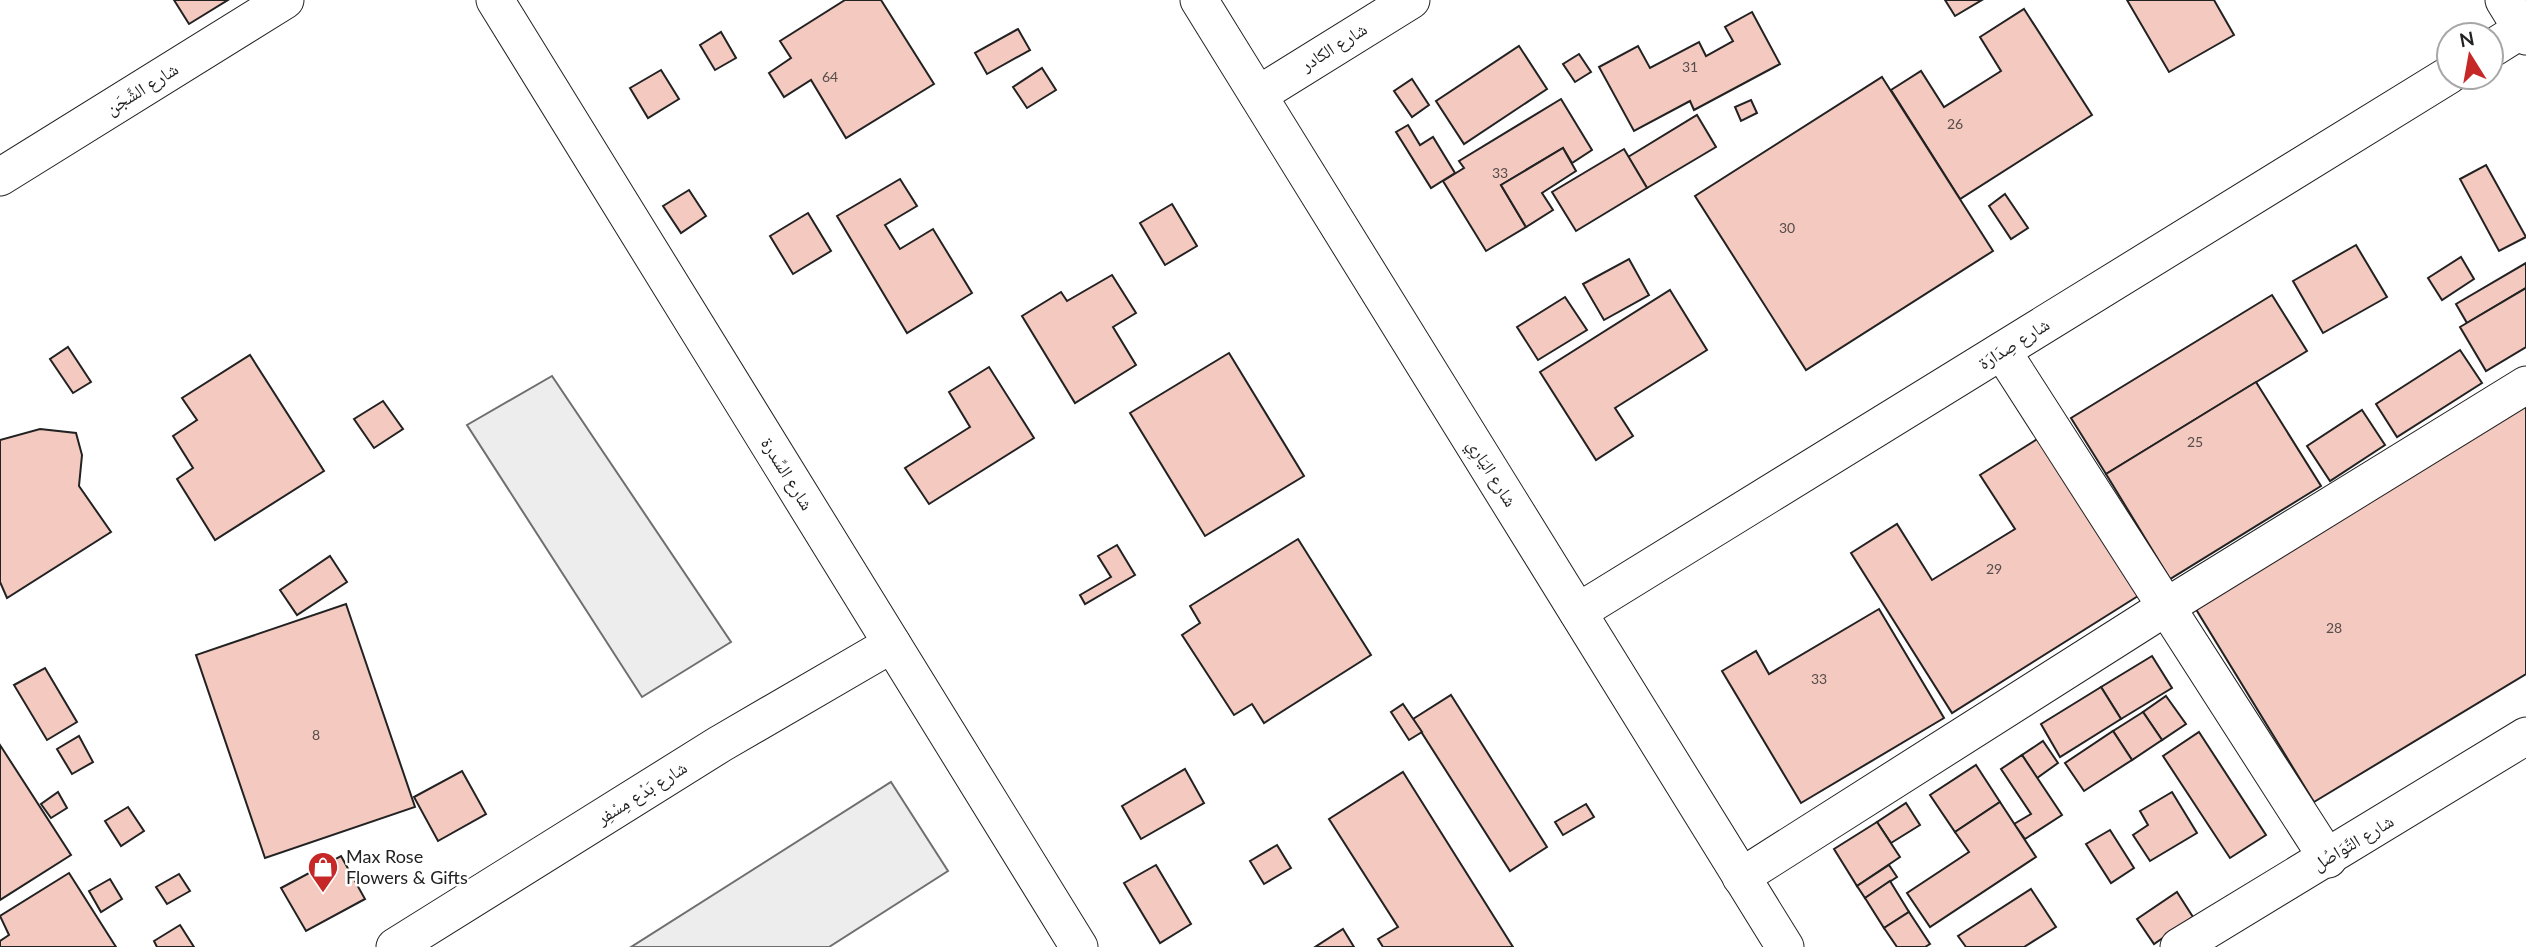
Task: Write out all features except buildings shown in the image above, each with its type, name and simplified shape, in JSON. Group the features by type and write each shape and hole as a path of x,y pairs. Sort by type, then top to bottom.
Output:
{"street":[{"name":"شارع الشَّجَن","path":"0,177 285,0"},
{"name":"شارع السِّدرة","path":"495,0 1079,947"},
{"name":"شارع اليَارِي","path":"1199,0 1785,947"},
{"name":"شارع الكادر","path":"1258,95 1411,0"},
{"path":"2505,36 2520,23"},
{"name":"شارع صِدَارَة","path":"1578,612 2435,84"},
{"path":"2002,351 2328,859"},
{"path":"1741,877 2166,607 2526,385"},
{"name":"شارع بَدْع مِسْفِر","path":"395,947 720,744 892,644"},
{"name":"شارع التَّوَاصُل","path":"2192,944 2526,736"}],"shaded area":[{"path":"552,376 731,642 642,697 467,425"},
{"path":"891,782 948,871 829,947 631,947"}],"place":[{"name":"Max Rose Flowers & Gifts","path":"323,894"}]}
